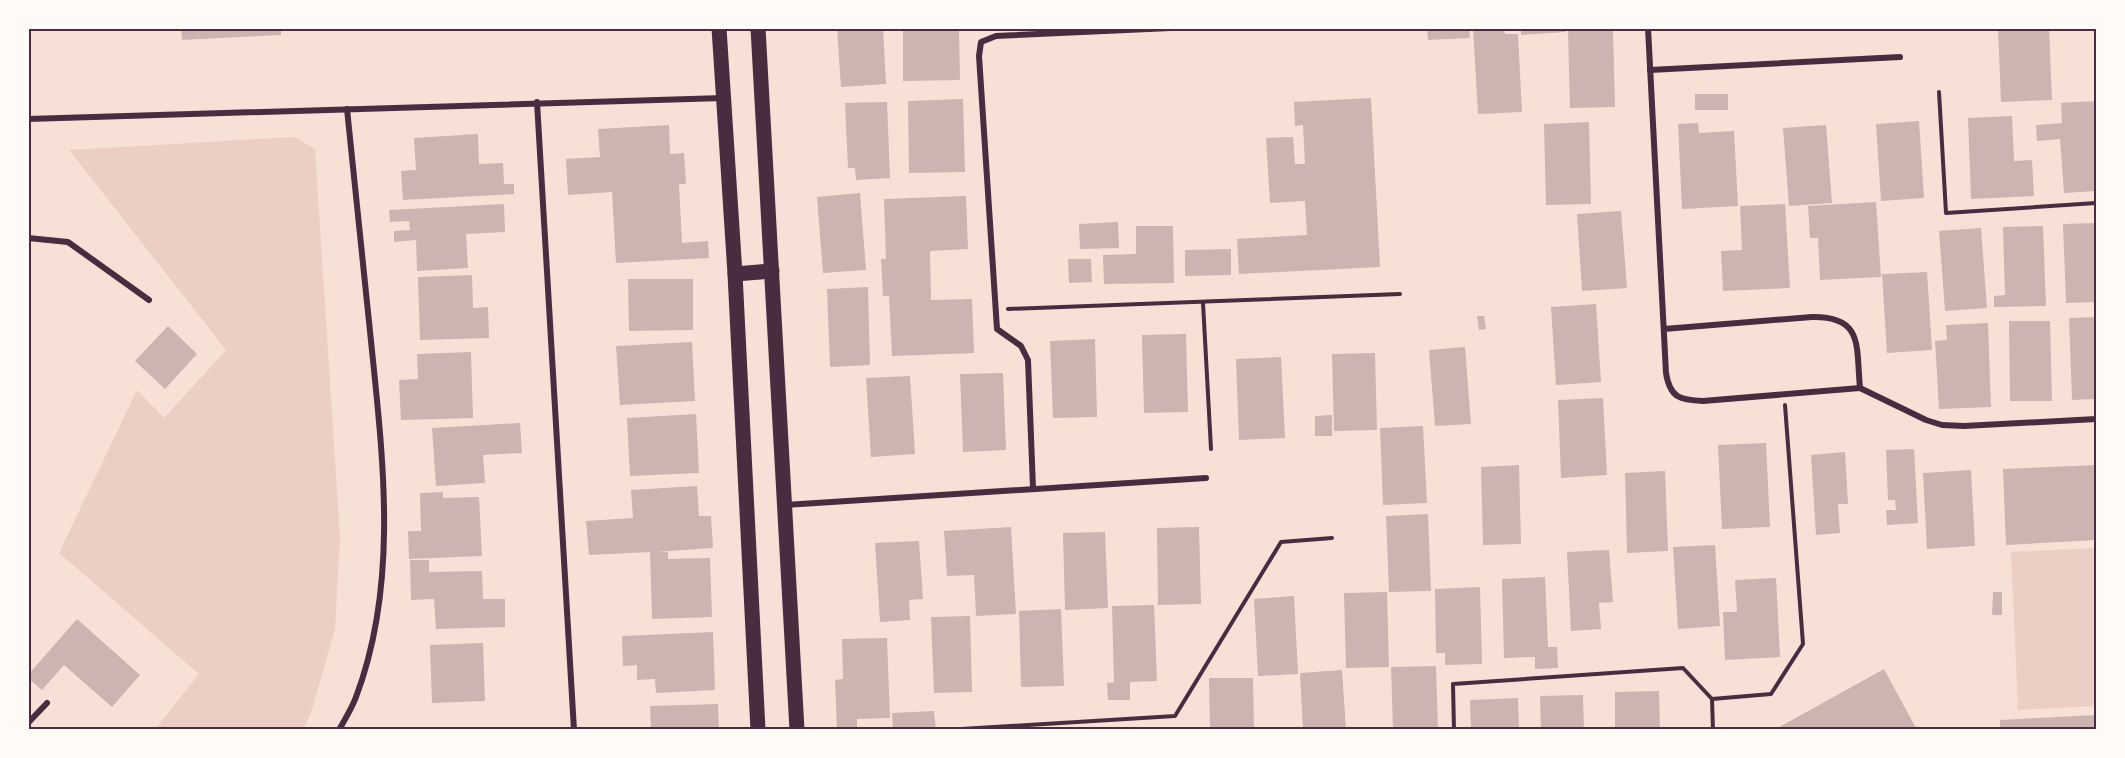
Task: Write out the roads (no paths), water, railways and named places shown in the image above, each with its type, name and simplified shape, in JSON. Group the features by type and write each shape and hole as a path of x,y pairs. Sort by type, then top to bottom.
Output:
{"main road":[{"path":"719,28 735,274 758,729"},
{"path":"758,28 797,729"},
{"path":"735,274 772,271"}],"street":[{"path":"1033,488 1028,360 1021,346 996,329 979,56 981,42 996,36 1172,28"},
{"path":"1648,28 1664,329 1668,386 1672,393 1681,398 1703,401 1860,388 1926,420 1942,425 1964,426 2097,419"},
{"path":"1650,70 1900,57"},
{"path":"28,119 724,98"},
{"path":"537,102 574,729"},
{"path":"339,729 355,699 369,657 380,602 384,541 382,456 347,109"},
{"path":"28,238 68,242 149,300"},
{"path":"1664,329 1812,317 1834,319 1850,327 1855,338 1860,388"},
{"path":"784,505 1206,478"},
{"path":"28,723 47,703"}]}
